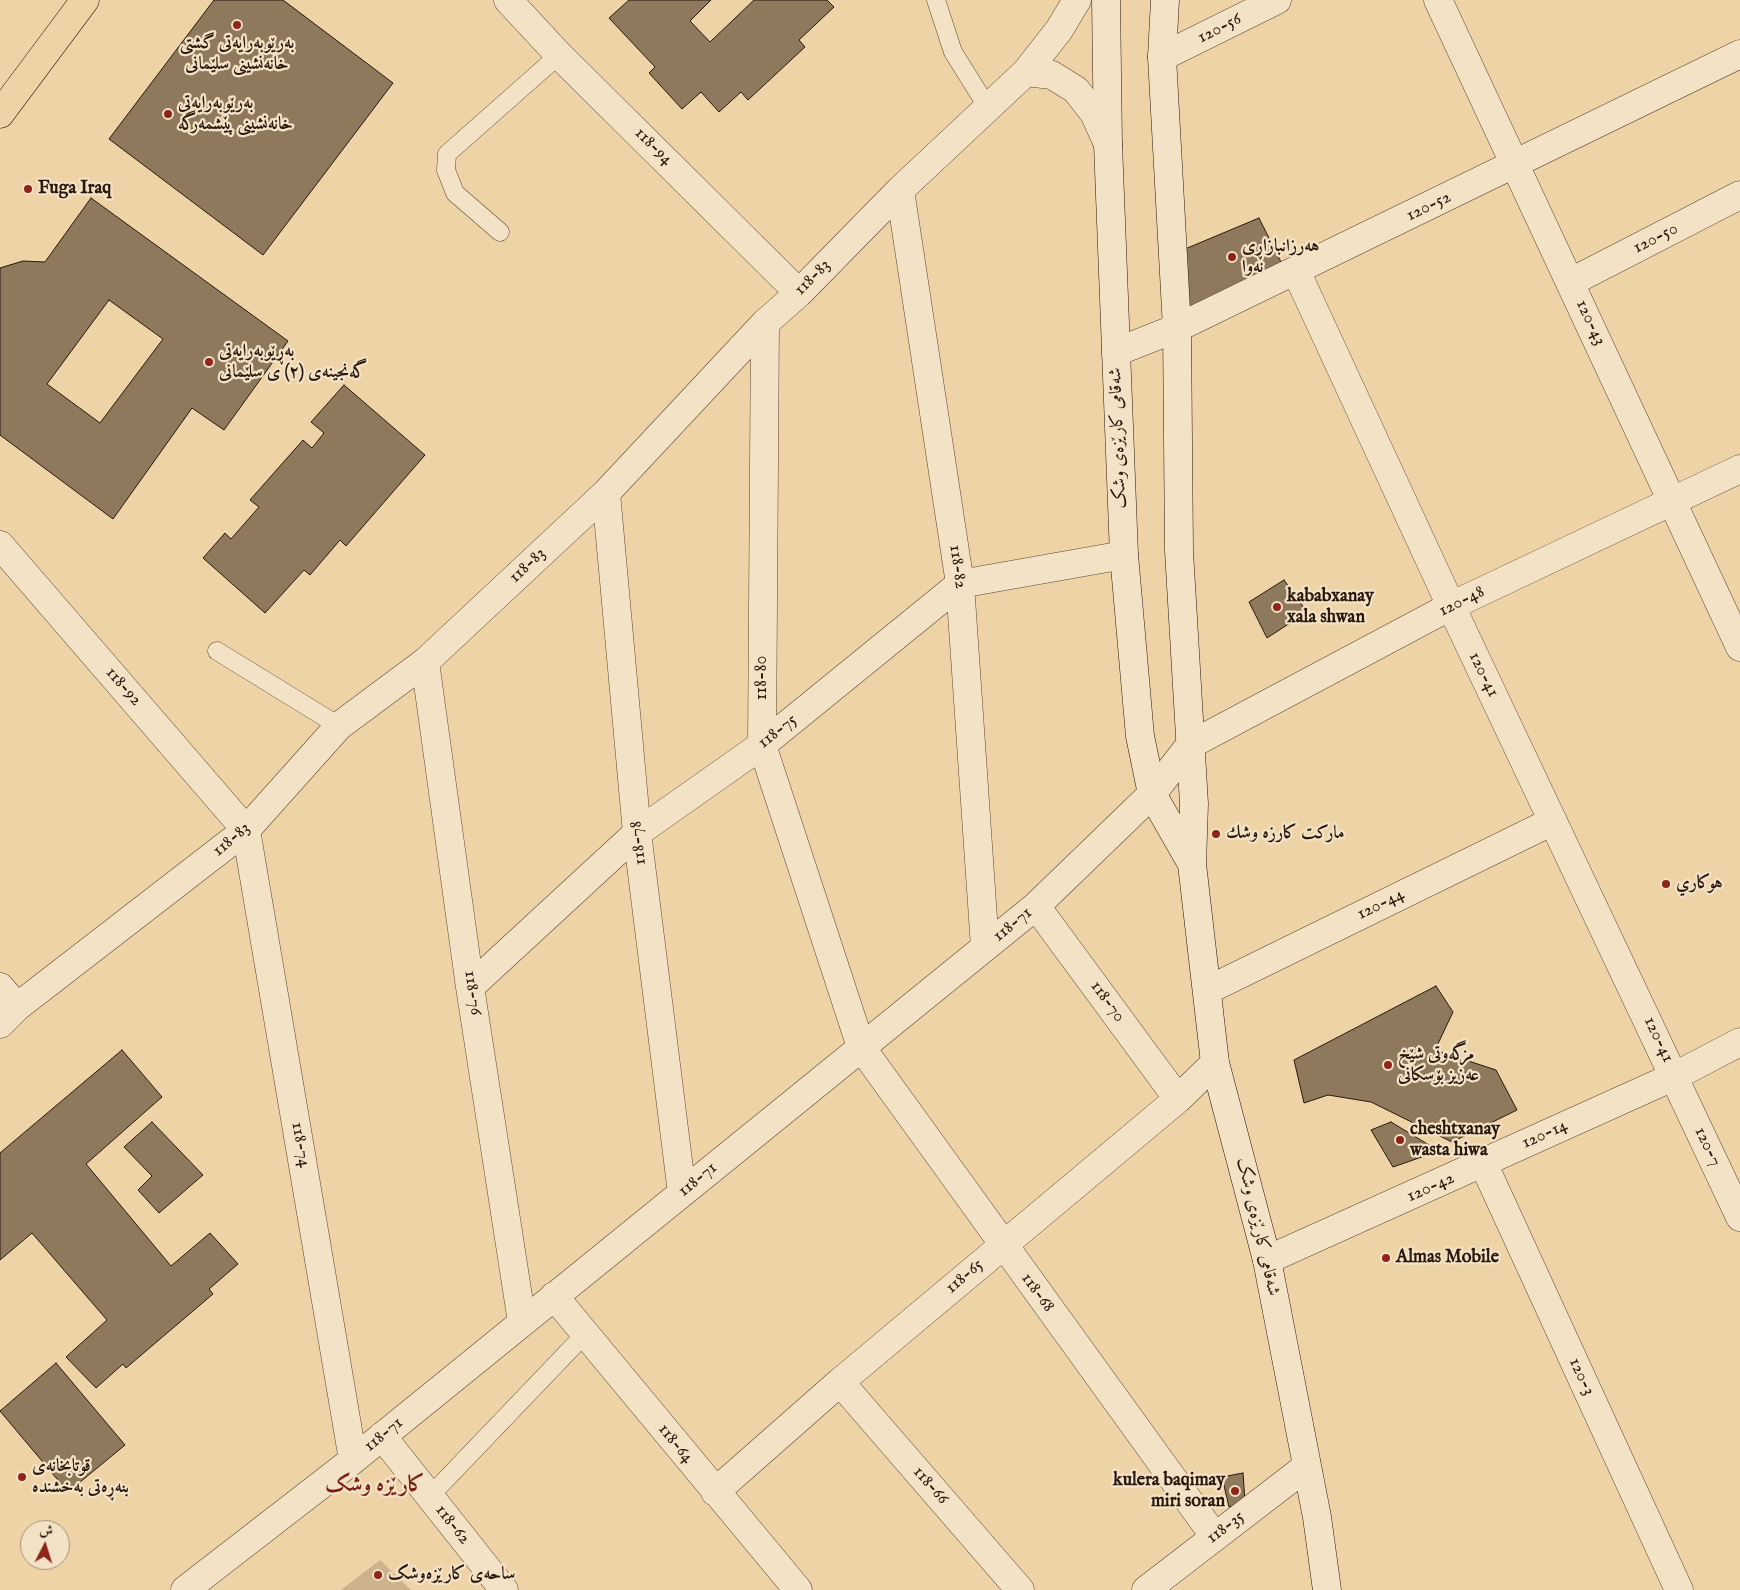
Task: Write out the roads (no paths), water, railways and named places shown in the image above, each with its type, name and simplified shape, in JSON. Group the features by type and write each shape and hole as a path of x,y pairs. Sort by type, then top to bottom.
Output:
{"main road":[{"path":"0,114 85,0"}],"street":[{"name":"118-94","path":"508,0 559,55 799,293"},
{"name":"118-83","path":"6,1006 246,830 339,726 425,662 606,493 765,323 799,293 900,190 1026,72 1059,30 1077,0"},
{"name":"شەقامی کارێزەی وشک","path":"1106,0 1108,144 1124,555 1140,736 1152,794 1192,864"},
{"name":"شەقامی کارێزەی وشک","path":"1164,0 1162,57 1177,328 1179,551 1194,804 1192,864 1215,1063 1267,1260 1317,1517 1327,1590"},
{"name":"120-56","path":"1162,57 1277,0"},
{"name":"120-43","path":"1438,0 1740,647"},
{"name":"120-52","path":"1116,352 1177,328 1516,165 1740,54"},
{"path":"1026,72 1052,75 1076,90 1094,113 1108,144"},
{"name":"118-82","path":"900,190 960,584 984,947"},
{"name":"120-50","path":"1571,282 1740,195"},
{"name":"120-41","path":"1296,271 1450,606 1675,1076"},
{"name":"118-80","path":"765,323 762,745 862,1047"},
{"name":"120-48","path":"1190,746 1450,606 1740,469"},
{"name":"118-78","path":"606,493 637,833 682,1193"},
{"name":"118-92","path":"0,545 246,830"},
{"name":"118-75","path":"470,987 637,833 762,745 960,584 1124,555"},
{"name":"118-76","path":"425,662 470,987 522,1322"},
{"name":"118-71","path":"185,1590 353,1460 1036,906 1152,794 1190,746"},
{"name":"120-44","path":"1208,990 1553,821"},
{"name":"118-74","path":"246,830 353,1460"},
{"name":"118-70","path":"1036,906 1178,1099"},
{"name":"120-14","path":"1267,1260 1675,1076 1740,1042"},
{"name":"118-68","path":"862,1047 1215,1537"},
{"name":"118-65","path":"715,1492 840,1382 1178,1099 1215,1063"},
{"name":"120-42","path":"1267,1260 1484,1165 1675,1076"},
{"name":"120-7","path":"1675,1076 1740,1217"},
{"name":"120-3","path":"1484,1165 1679,1590"},
{"name":"118-64","path":"554,1296 798,1590"},
{"name":"118-66","path":"840,1382 1020,1590"},
{"name":"118-62","path":"382,1436 504,1590"},
{"name":"118-35","path":"1146,1590 1306,1467"}],"lane":[{"path":"936,0 953,52 988,108"},
{"path":"500,232 455,193 446,170 447,154 559,55"},
{"path":"218,652 339,726"},
{"path":"430,1496 585,1334"}],"place":[{"name":"بەرێوبەرایەتی گشتی خانەنشینی سلێمانی","path":"237,25"},
{"name":"بەرێوبەرایەتی خانەنشینی پێشمەرگە","path":"168,114"},
{"name":"Fuga Iraq","path":"28,189"},
{"name":"هەرزانبازاڕی نەوا","path":"1232,257"},
{"name":"بەڕێوبەرایەتی گەنجینەی (۲) ی سلێمانی","path":"209,362"},
{"name":"kababxanay xala shwan","path":"1277,607"},
{"name":"ماركت كارزه وشك","path":"1216,834"},
{"name":"هوكاري","path":"1666,884"},
{"name":"مزگەوتی شێخ عەزیز بۆسکانی","path":"1388,1065"},
{"name":"cheshtxanay wasta hiwa","path":"1400,1140"},
{"name":"Almas Mobile","path":"1386,1258"},
{"name":"قوتابخانەی بنەڕەتی بەخشندە","path":"22,1477"},
{"name":"kulera baqimay miri soran","path":"1235,1491"},
{"name":"ساحه‌ی کارێزه‌وشک","path":"378,1575"}],"district":[{"name":"کارێزە وشک","path":"375,1486"}]}
